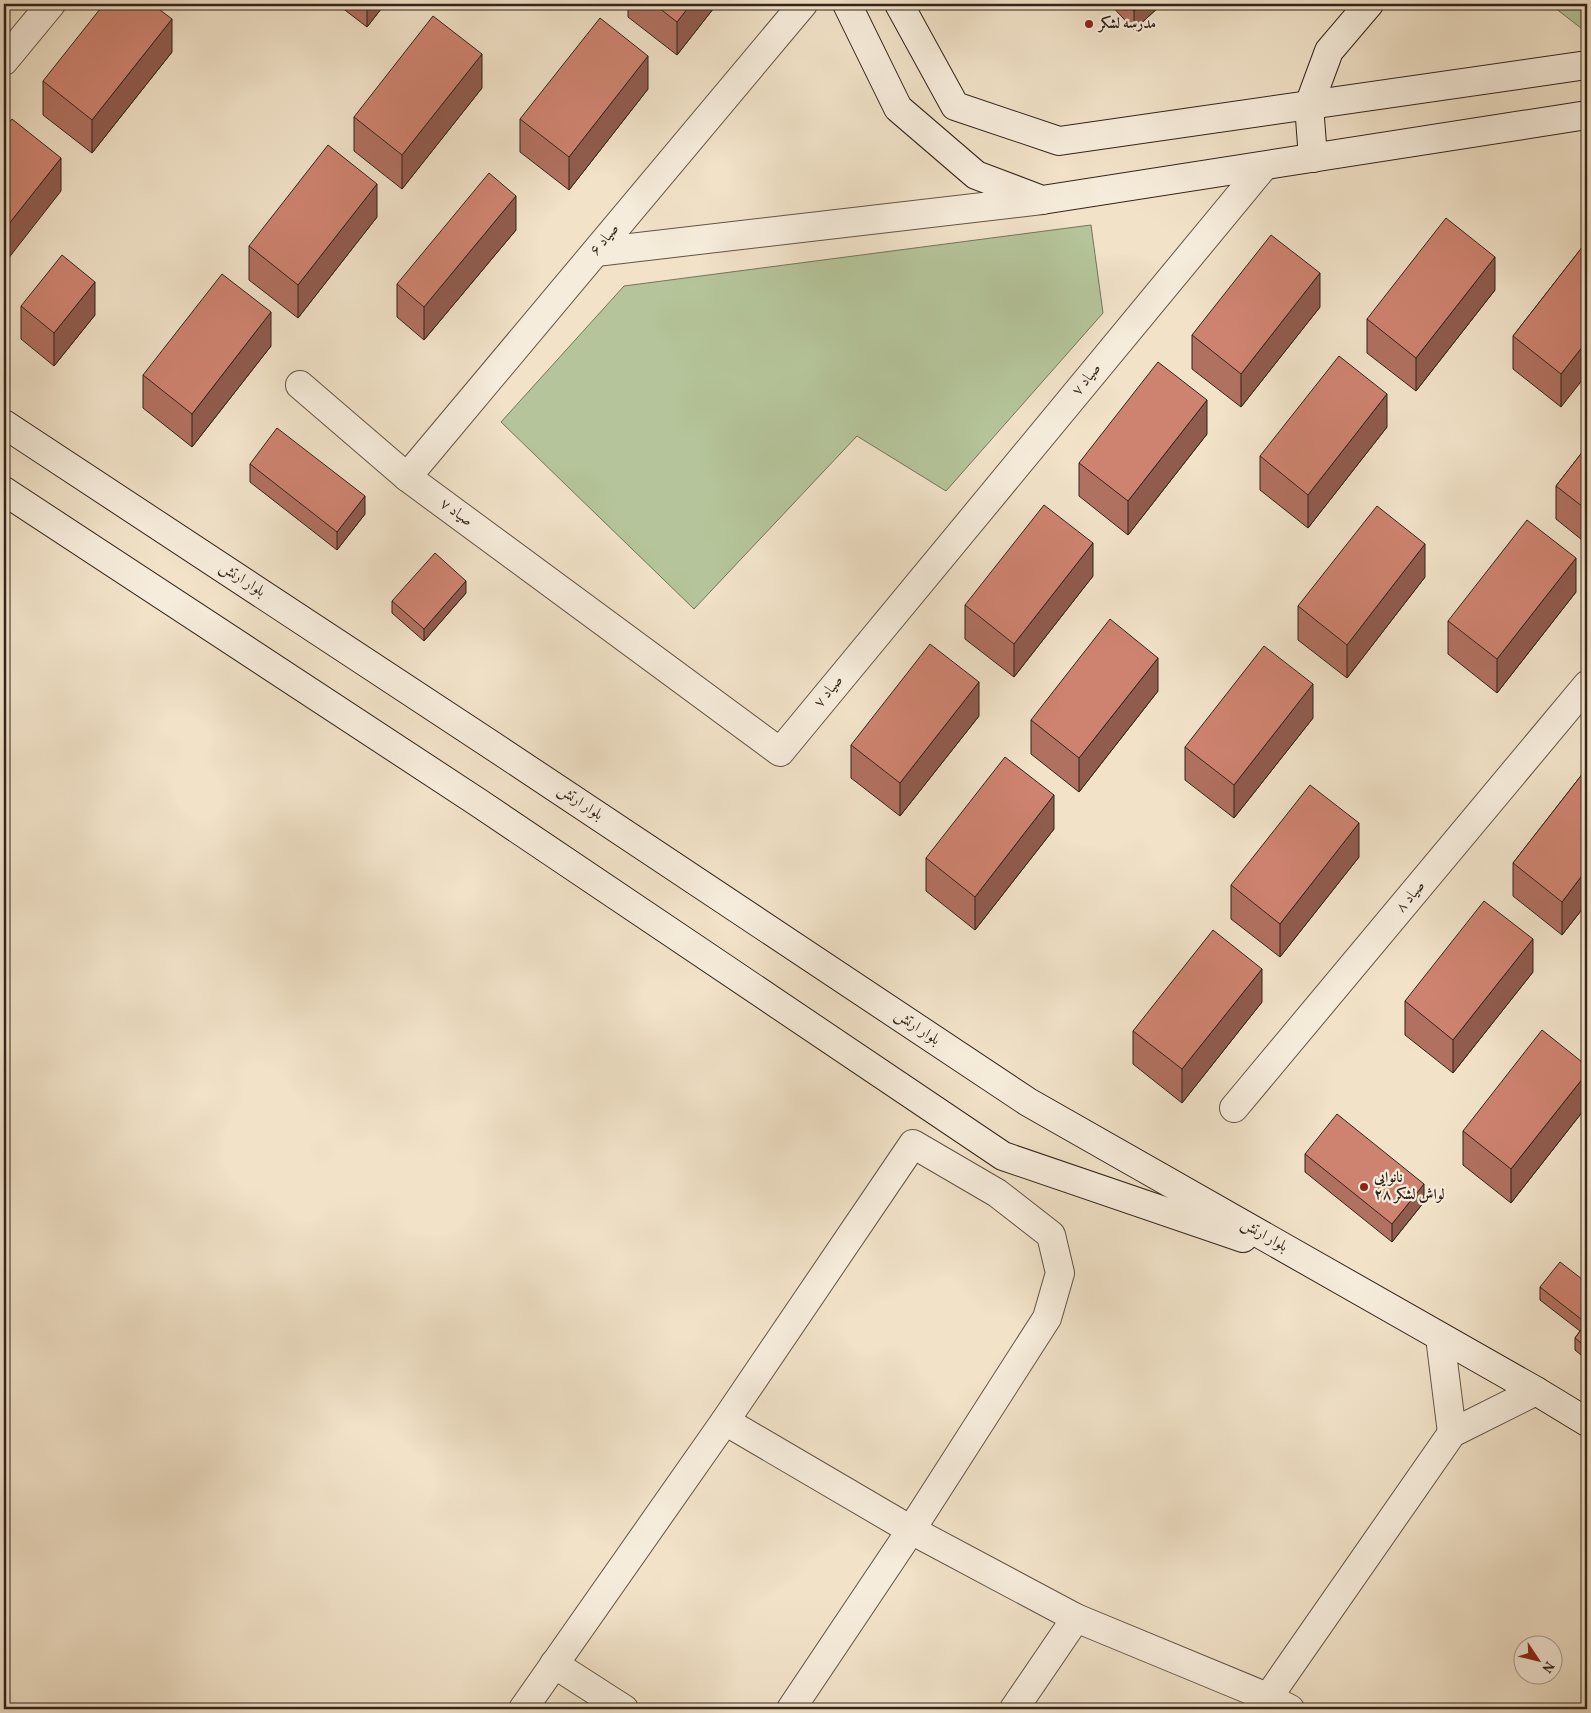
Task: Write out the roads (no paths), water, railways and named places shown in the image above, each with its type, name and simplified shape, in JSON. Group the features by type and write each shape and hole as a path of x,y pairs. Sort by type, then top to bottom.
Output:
{"street":[{"path":"4,62 51,4"},
{"name":"صیاد ۶","path":"408,477 803,4"},
{"path":"847,4 898,108 976,175 1042,200"},
{"path":"899,4 956,106 1059,140 1587,66"},
{"path":"1313,158 1309,105 1329,51 1369,4"},
{"path":"596,252 1042,200 1587,115"},
{"name":"صیاد ۷","path":"300,385 408,477 780,752 1264,166"},
{"name":"بلوار ارتش","path":"4,424 500,750 1028,1102 1302,1258"},
{"name":"بلوار ارتش","path":"4,491 479,803 1003,1156 1302,1258"},
{"name":"صیاد ۸","path":"1234,1108 1587,685"},
{"path":"523,1709 725,1421 913,1144 989,1188 1051,1235 1060,1274 1047,1318 911,1530 791,1709"},
{"path":"1302,1258 1587,1422"},
{"path":"1440,1337 1452,1433"},
{"path":"725,1421 911,1530 1076,1618 1272,1705 1452,1433 1536,1391"},
{"path":"1014,1709 1076,1618"},
{"path":"554,1664 624,1709"}],"place":[{"name":"مدرسه لشکر","path":"1089,24"},
{"name":"نانوایی لواش لشکر ۲۸","path":"1364,1187"}]}
